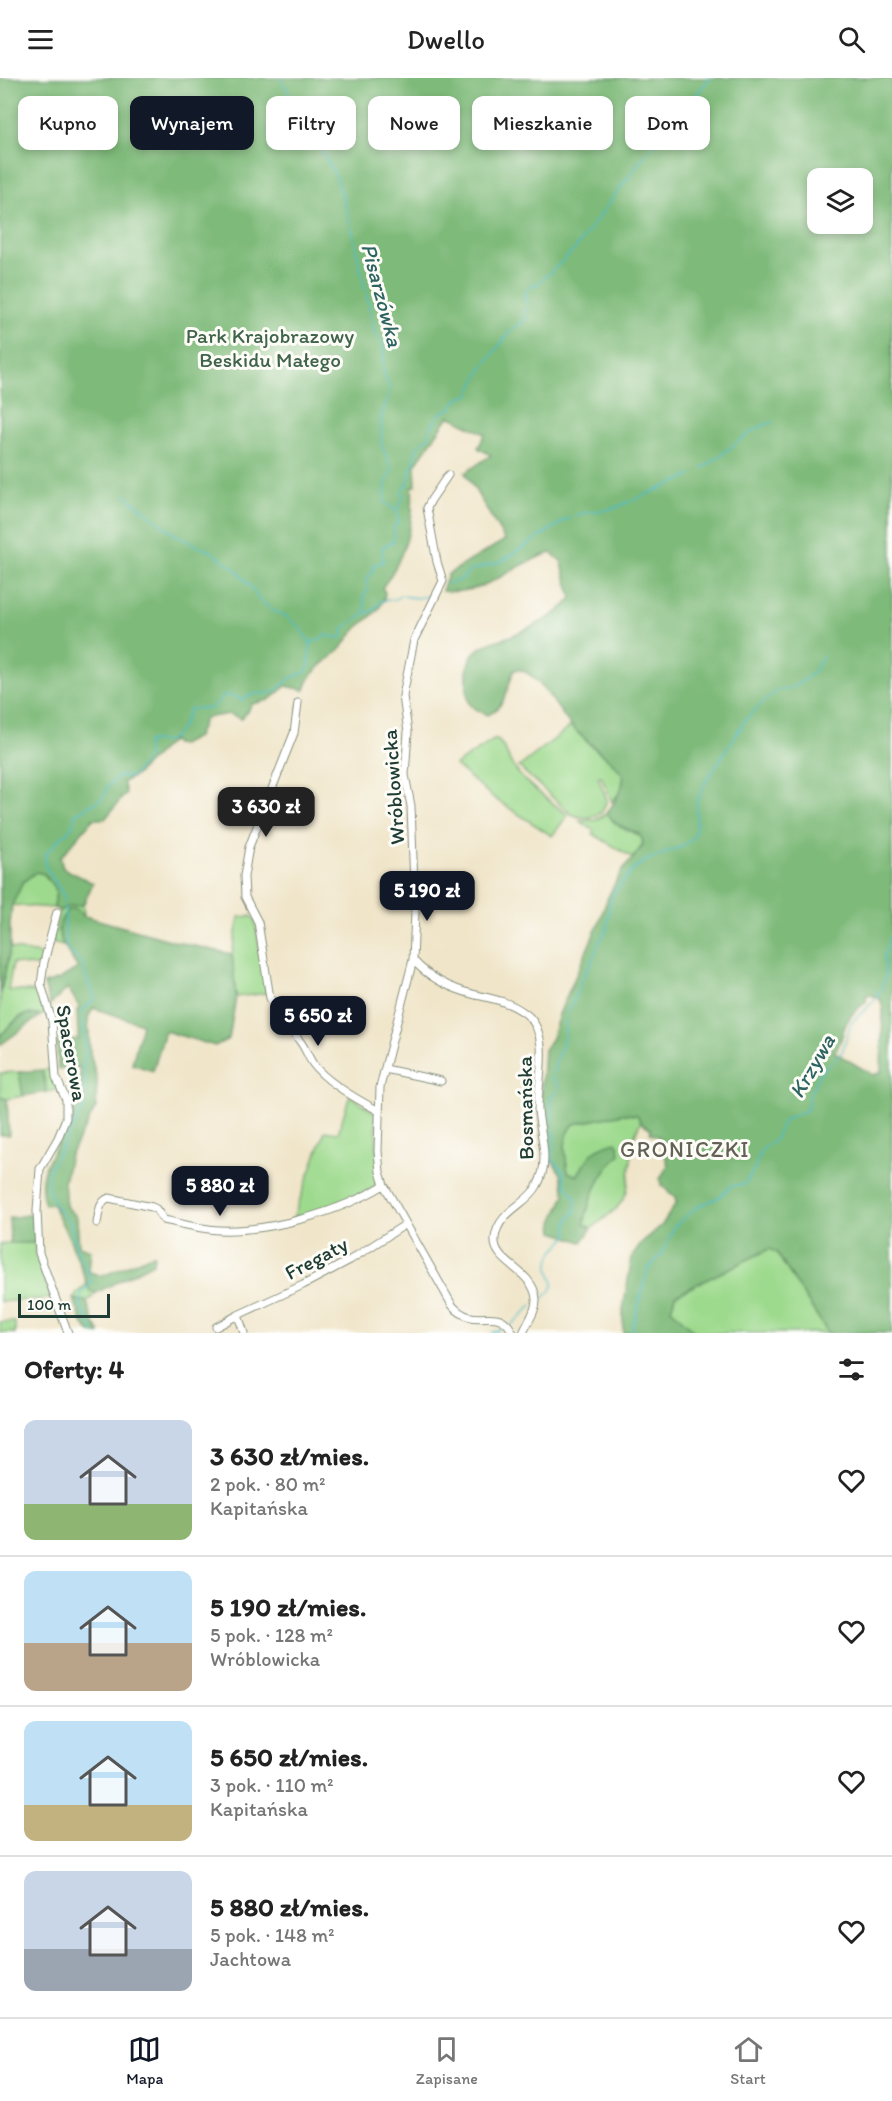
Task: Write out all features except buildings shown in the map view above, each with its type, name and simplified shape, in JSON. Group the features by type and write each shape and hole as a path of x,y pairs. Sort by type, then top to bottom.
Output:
{"street":[{"name":"Wróblowicka","path":"448,475 428,508 437,562 443,581 414,640 403,696 408,732 405,775 411,806 416,912 413,960 380,1088 378,1151 384,1185 456,1310 470,1318 496,1317 510,1328"},
{"path":"298,703 294,733 249,847 243,889 258,922 270,998 274,1008 321,1072 379,1111"},
{"name":"Spacerowa","path":"57,912 44,962 41,984 52,1021 56,1077 66,1100 66,1118 38,1175 37,1211 39,1253 68,1333"},
{"name":"Bosmańska","path":"413,960 436,981 510,1004 534,1020 538,1030 542,1049 538,1109 544,1149 540,1181 534,1191 508,1212 497,1229 495,1237 497,1252 528,1279 536,1302 523,1333"},
{"path":"385,1069 441,1081"},
{"path":"97,1223 101,1203 109,1198 152,1207 164,1220 219,1230 245,1228 320,1213 364,1197 384,1185"},
{"name":"Fregaty","path":"216,1327 335,1268 406,1224"},
{"path":"238,1315 244,1333"}],"green space":[{"name":"Park Krajobrazowy Beskidu Małego","path":"0,78 892,78 892,1333 828,1333 776,1252 769,1249 675,1295 671,1309 694,1333 623,1333 623,1310 632,1256 641,1243 662,1225 676,1203 675,1197 661,1185 660,1179 668,1165 659,1137 650,1133 651,1129 642,1123 637,1115 623,1114 574,1124 570,1129 565,1146 568,1172 577,1176 592,1154 608,1144 616,1142 620,1154 607,1169 593,1195 584,1224 592,1228 582,1242 554,1232 553,1222 565,1195 561,1174 553,1162 546,1159 540,1108 544,1050 552,1038 559,1014 608,897 621,872 642,847 643,841 639,834 616,824 607,813 623,784 623,775 620,770 574,729 529,674 521,670 514,670 506,696 499,707 488,715 470,705 467,693 467,669 473,654 488,643 512,635 548,618 572,598 561,561 551,553 523,564 474,589 442,591 448,574 505,540 465,473 491,455 478,448 485,434 449,416 415,465 416,486 412,487 410,527 402,553 382,588 385,592 379,609 315,671 305,690 286,686 269,700 252,704 242,719 229,714 205,718 197,737 181,745 175,744 172,740 135,776 123,782 126,793 105,819 93,819 60,858 63,868 93,883 83,905 69,906 59,911 54,908 56,890 44,874 36,872 23,882 12,905 10,948 0,996","holes":["866,995 880,999 883,1008 881,1072 873,1075 834,1052 839,1046 848,1021 854,1012 866,1002"]},
{"path":"571,726 591,746 612,762 623,775 622,789 612,802 601,776 598,777 607,800 602,812 591,817 571,814 519,767"},
{"path":"495,739 501,744 518,773 568,815 552,836 495,799 455,765"},
{"path":"607,813 616,824 642,839 640,849 633,858 593,834 594,831 580,821 596,820"},
{"path":"36,872 44,874 56,890 54,908 12,905 23,882"},
{"path":"83,905 84,916 76,909 69,909 58,930 63,946 52,943 59,911 69,906"},
{"path":"69,909 76,909 84,916 177,942 232,954 236,997 229,1039 215,1046 165,1031 153,1071 132,1064 142,1024 93,1008 88,1018 90,1053 97,1079 96,1107 70,1155 64,1182 66,1206 77,1217 79,1246 91,1250 89,1272 103,1276 154,1254 153,1263 96,1293 90,1291 71,1242 52,1204 45,1205 42,1193 46,1165 64,1131 70,1112 82,1098 79,1067 58,1069 57,1041 78,1039 77,1010 80,1008 68,988 50,1005 44,984 60,979 78,968 64,946 59,932 63,917"},
{"path":"252,916 255,920 267,993 236,997 232,954 239,917"},
{"path":"10,948 43,955 40,967 13,963 8,990 40,992 45,1014 21,1016 0,1036 0,996"},
{"path":"28,1014 40,1016 0,1045 0,1036 19,1018"},
{"path":"52,1069 58,1090 47,1092 42,1070"},
{"path":"42,1070 47,1092 23,1096 19,1072"},
{"path":"19,1072 23,1096 7,1099 0,1097 0,1073"},
{"path":"350,1095 376,1114 378,1183 373,1189 320,1212 293,1218 325,1131 338,1133"},
{"path":"0,1097 7,1099 9,1135 0,1135"},
{"path":"623,1114 637,1115 641,1121 634,1137 627,1191 617,1208 592,1228 584,1224 589,1205 602,1177 620,1154 619,1147 615,1143 596,1151 577,1176 568,1172 565,1147 567,1135 574,1124"},
{"path":"34,1214 35,1243 10,1243 9,1218"},
{"path":"35,1243 36,1255 51,1298 0,1302 0,1244"},
{"path":"769,1249 776,1252 828,1333 694,1333 671,1309 675,1295"},
{"path":"87,1284 90,1291 96,1293 87,1302 74,1299 77,1293"},
{"path":"74,1299 87,1302 94,1324 101,1333 90,1333 82,1322"},
{"path":"0,1322 15,1322 15,1333 0,1333"}],"waterway":[{"name":"Pisarzówka","path":"94,1333 81,1306 81,1293 91,1284 91,1279 77,1250 70,1222 56,1207 47,1186 49,1170 83,1109 85,1083 83,1068 86,1054 82,1011 95,999 86,978 84,965 66,948 64,896 45,866 45,855 67,833 73,824 75,814 104,796 108,786 119,776 130,777 147,760 147,744 150,741 166,741 175,736 184,723 189,709 212,708 225,695 242,700 253,694 272,693 291,678 305,672 309,667 310,646 313,641 320,640 325,635 342,637 344,628 365,613 364,594 368,591 366,579 373,572 373,565 383,562 382,547 392,542 394,527 399,521 397,511 384,502 386,484 392,469 382,446 381,418 390,390 383,365 383,347 375,333 353,234 337,178 280,78"},
{"path":"397,511 403,498 402,490 409,482 417,447 429,436 430,429 440,413 451,408 458,399 469,395 481,370 513,328 526,318 527,304 524,294 532,284 537,285 575,249 644,156 710,78"},
{"path":"703,468 755,430 773,422"},
{"path":"447,584 462,579 469,571 502,561 567,519 583,513 612,509 692,475"},
{"path":"125,495 174,534 211,551 236,570 252,588 258,599 299,627 311,644"},
{"path":"367,613 381,601 396,599 400,595 416,598 432,594"},
{"path":"538,1302 550,1292 553,1286 549,1261 553,1252 569,1234 567,1225 575,1212 576,1199 565,1184 563,1171 553,1159 554,1129 550,1100 558,1089 558,1085 552,1078 563,1044 567,1014 607,929 610,902 615,891 635,868 649,859 681,847 692,839 696,830 697,801 705,783 746,719 777,691 792,688 803,681 814,671 823,657"},
{"name":"Krzywa","path":"633,1333 632,1329 648,1269 661,1255 675,1226 697,1207 719,1197 731,1186 745,1184 755,1168 761,1150 774,1141 784,1120 807,1110 810,1093 820,1073 842,1052 851,1023 874,1001 879,993 886,977 884,956 892,932"},
{"path":"511,1325 532,1306"},
{"path":"491,1333 506,1327"}],"district":[{"name":"GRONICZKI","path":"685,1149"}]}
